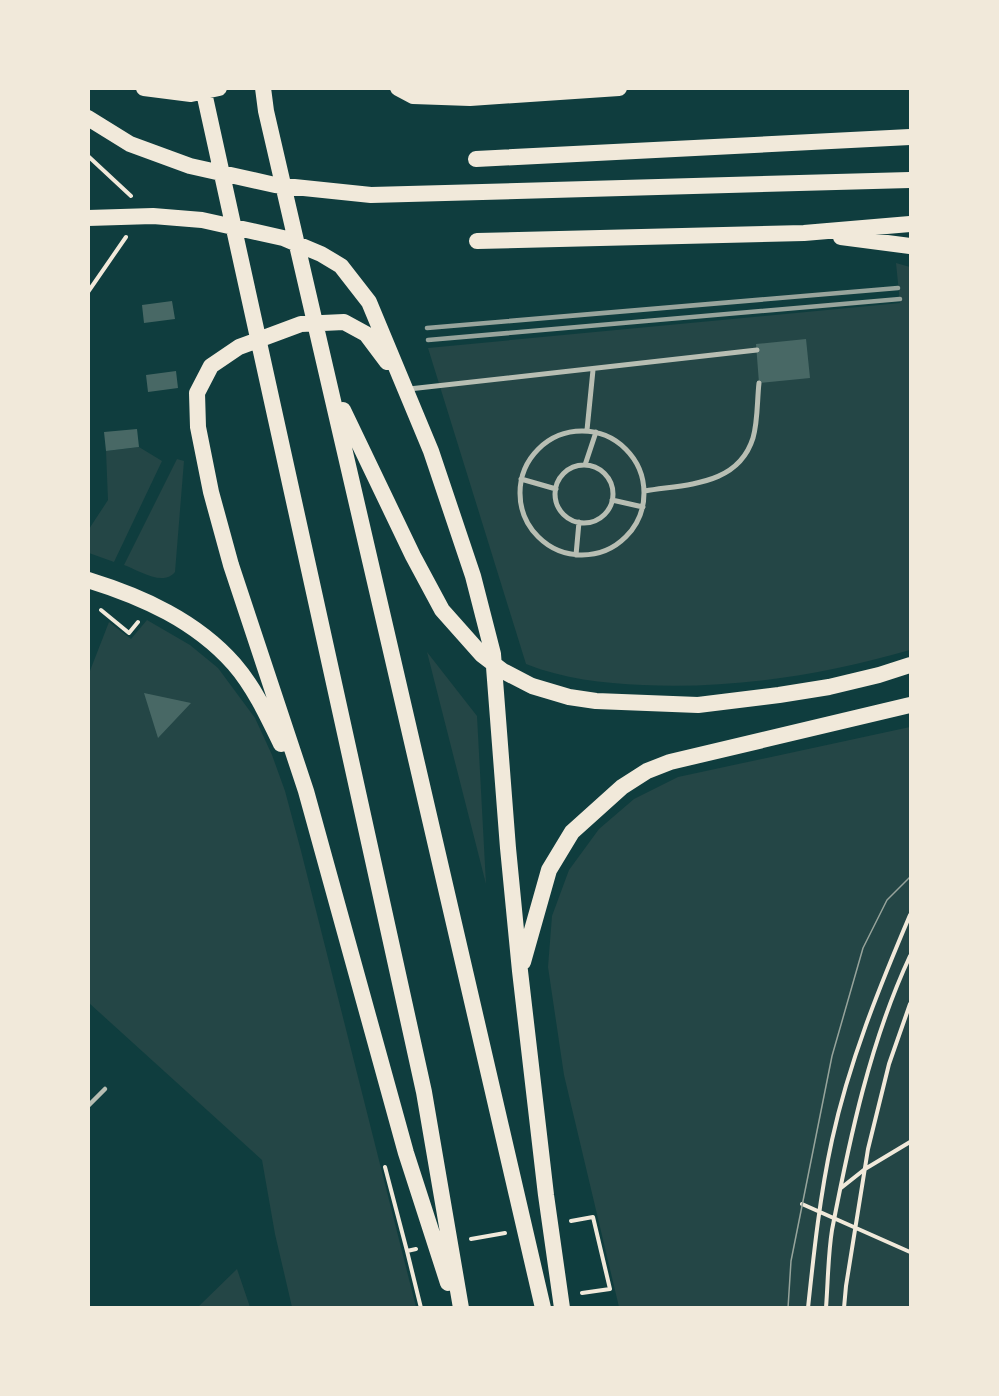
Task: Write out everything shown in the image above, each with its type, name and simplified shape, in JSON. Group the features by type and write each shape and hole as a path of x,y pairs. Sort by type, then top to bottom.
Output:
{"highway":[{"path":"144,88 191,94 219,88"},
{"path":"203,88 424,1092 461,1308"},
{"path":"262,88 543,1308"},
{"path":"398,88 412,96 470,98 620,88"},
{"path":"88,118 130,144 190,166 273,184 371,195 910,180"},
{"path":"476,159 910,137"},
{"path":"88,219 153,216 202,220 283,238 321,254 341,266 369,302 431,451 473,576 493,654 520,971 561,1302"},
{"path":"477,241 804,233 910,224"},
{"path":"804,233 910,246"},
{"path":"406,390 366,334 344,322 301,324 238,347 211,366 197,393 198,427 220,528 306,790 406,1153 456,1308"},
{"path":"330,382 442,610 482,655 503,671 532,686 569,697 596,701 698,705 829,687 910,665"},
{"path":"88,580 143,599 171,614 208,640 235,665 252,690 306,790"},
{"path":"520,971 549,870 572,832 622,787 647,771 670,762 910,705"}],"street":[{"path":"406,390 757,350"},
{"path":"587,430 593,370"},
{"path":"645,491 715,479 738,465 752,438 759,383"},
{"path":"572,431 596,432 613,438 633,456 639,468 645,491 639,520 623,541 599,553 576,555 558,551 546,544 526,522 519,494 521,479 526,465 545,443 558,435 572,431"},
{"path":"585,465 596,432"},
{"path":"585,465 595,467 609,479 612,500 605,514 588,522 579,522 570,520 562,513 557,505 555,489 560,477 567,471 576,466 585,465"},
{"path":"521,479 555,489"},
{"path":"612,500 643,507"},
{"path":"576,555 579,522"}],"lane":[{"path":"88,1106 105,1089"}],"path":[{"path":"88,156 134,198"},
{"path":"88,292 128,234"},
{"path":"808,1308 819,1211 832,1139 851,1068 875,997 910,915"},
{"path":"826,1308 832,1230 857,1114 879,1035 908,968 910,956"},
{"path":"844,1308 865,1169 889,1064 910,1004"},
{"path":"840,1188 865,1169 910,1142"},
{"path":"385,1166 409,1250 421,1308"},
{"path":"802,1204 910,1252"},
{"path":"561,1302 610,1289 593,1216"}],"shaded area":[{"path":"896,263 910,267 910,650 811,673 711,685 643,685 598,681 569,677 526,664 428,348 900,303"},
{"path":"139,447 162,461 114,562 89,553 89,529 108,500 106,451"},
{"path":"177,459 184,461 175,572 164,578 157,578 124,565"},
{"path":"147,620 190,645 218,668 255,718 272,755 285,791 301,851 416,1307 292,1307 275,1234 262,1160 89,1003 88,676 109,622 131,639"},
{"path":"427,652 477,716 486,884"},
{"path":"910,727 910,1307 619,1307 564,1075 548,967 552,916 569,870 599,829 634,799 678,777"},
{"path":"237,1269 250,1307 198,1307"}],"building":[{"path":"172,301 175,319 144,323 142,305"},
{"path":"806,339 810,378 759,383 756,344"},
{"path":"176,371 178,388 148,392 146,375"},
{"path":"137,429 139,447 106,451 104,432"},
{"path":"144,693 191,703 158,738"}],"tram line":[{"path":"788,1308 791,1261 832,1056 863,948 887,900 910,877"}],"railway":[{"path":"427,328 898,288"},
{"path":"428,340 900,299"}]}
